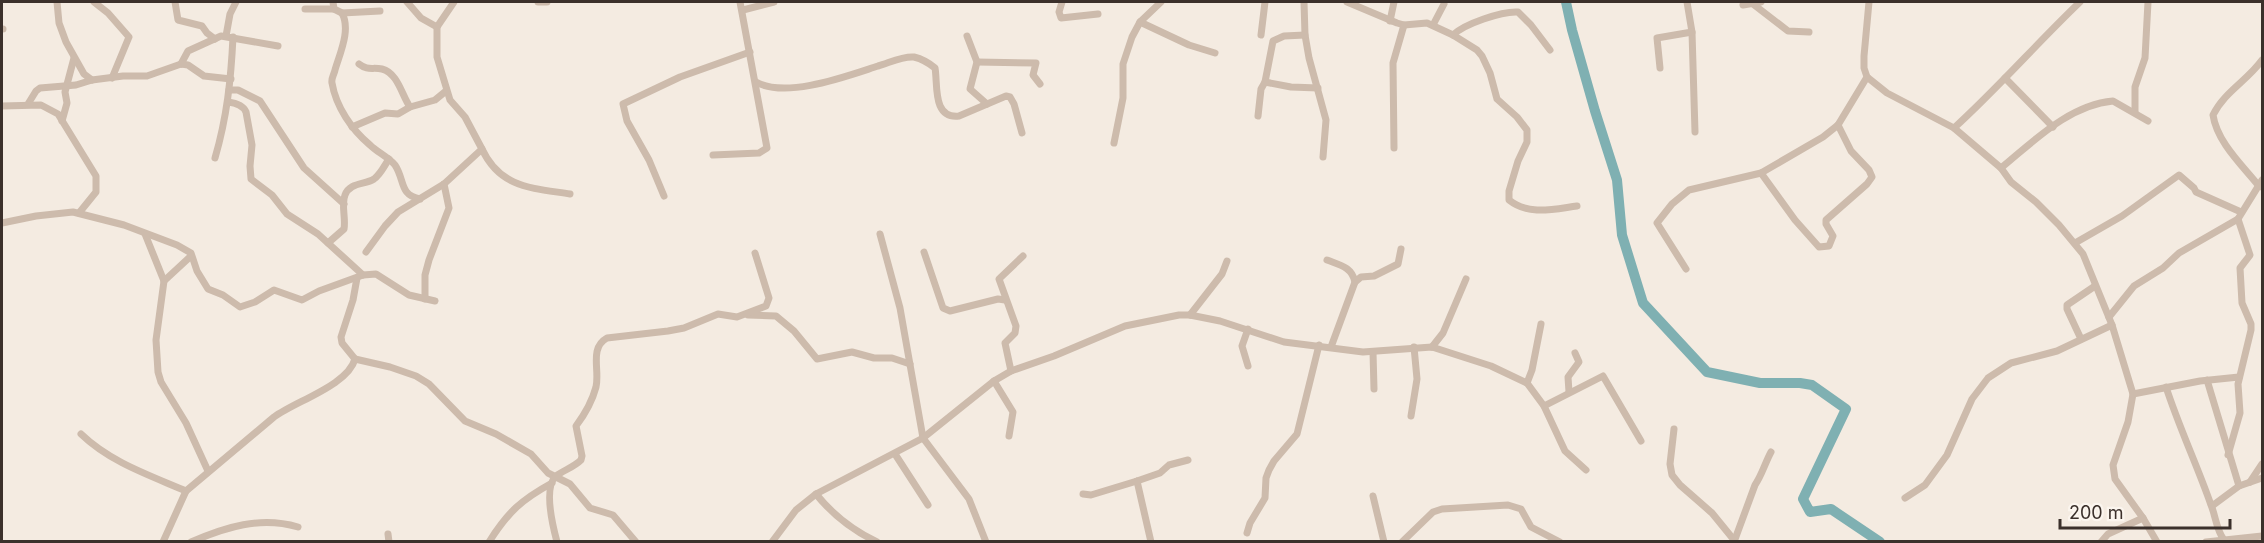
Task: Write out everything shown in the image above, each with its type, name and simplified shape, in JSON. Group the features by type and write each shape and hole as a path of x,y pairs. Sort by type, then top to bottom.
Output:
{"street":[{"path":"57,2 61,29 74,58 84,74 92,80"},
{"path":"94,2 108,13 129,37 112,78"},
{"path":"175,2 178,20 202,26 215,39"},
{"path":"215,158 230,90 230,14 236,2"},
{"path":"407,2 421,18 437,27"},
{"path":"454,2 437,27 437,57 450,100 465,117 488,162 506,179 523,186 570,194"},
{"path":"538,2 547,2"},
{"path":"713,155 759,153 767,148 740,2"},
{"path":"742,10 774,2"},
{"path":"1062,2 1059,12 1061,18 1098,14"},
{"path":"1114,143 1123,98 1123,64 1132,37 1140,22 1161,2"},
{"path":"1261,35 1265,2"},
{"path":"1304,2 1305,35 1309,58 1326,120 1323,157"},
{"path":"1347,2 1404,25 1427,23 1477,50 1490,73 1497,99 1517,117 1527,130 1527,142 1518,161 1509,191 1509,200 1542,212 1577,206"},
{"path":"1390,21 1394,2"},
{"path":"1687,2 1692,32 1695,132"},
{"path":"1743,5 1761,2"},
{"path":"1869,2 1864,56 1867,77 1887,93 1954,128 2001,168 2011,182 2036,202 2075,243 2090,267 2095,286 2112,325 2133,394 2132,408 2113,471 2115,479 2157,542"},
{"path":"1954,128 1984,101 2031,49 2080,2"},
{"path":"2135,112 2135,87 2145,58 2148,2"},
{"path":"1433,26 1444,4"},
{"path":"1753,4 1788,31 1809,32"},
{"path":"305,9 333,5 342,13 345,34 332,83 345,116 370,146 389,159 398,172 407,194 420,199"},
{"path":"342,13 381,11"},
{"path":"1453,35 1461,29 1488,19 1518,12 1550,50"},
{"path":"1140,22 1189,45 1215,53"},
{"path":"1394,148 1393,63 1404,25"},
{"path":"1660,68 1658,38 1692,32"},
{"path":"1258,116 1261,88 1265,82 1273,41 1289,35 1298,37 1305,35"},
{"path":"967,36 977,62 970,89 987,104"},
{"path":"181,64 188,51 215,39 230,37 278,46"},
{"path":"664,196 649,160 627,121 623,104 680,77 750,52"},
{"path":"756,82 770,88 801,86 858,72 905,57 914,57 934,68 936,96 947,115 959,116 1006,96 1012,98 1022,133"},
{"path":"62,121 74,58"},
{"path":"2109,317 2134,286 2163,268 2179,253 2239,215 2261,184 2221,136 2213,115 2231,90 2247,78 2262,60"},
{"path":"977,62 1036,63 1033,75 1040,84"},
{"path":"28,105 36,90 40,88 67,86 123,76 147,76 181,64 188,65 204,76 231,79"},
{"path":"359,64 365,69 381,69 390,74 410,107"},
{"path":"1686,269 1658,226 1657,220 1689,190 1761,173 1823,137 1838,125 1867,77"},
{"path":"2005,78 2053,127"},
{"path":"1265,82 1291,87 1318,88"},
{"path":"230,90 238,90 260,101 304,168 344,204"},
{"path":"352,127 385,113 398,114 410,107 435,100 446,91"},
{"path":"2001,168 2073,112 2103,102 2113,101 2148,121"},
{"path":"228,102 244,108 246,112 252,145 250,166 252,179 272,195 287,214 328,243 360,277"},
{"path":"2,105 49,108 58,114 96,176 96,192 80,213"},
{"path":"1761,173 1795,220 1819,247 1828,246 1833,236 1826,220 1872,177 1869,170 1851,151 1838,125"},
{"path":"366,252 398,212 444,184 482,149"},
{"path":"328,243 344,229 345,195 350,188 377,177 389,159"},
{"path":"2075,243 2108,225 2179,175 2196,192 2239,215 2250,255 2240,268 2242,303 2249,318 2251,330 2239,377 2240,413 2228,454"},
{"path":"425,299 425,275 449,208 444,184"},
{"path":"2,223 36,216 80,213 177,245 191,256 197,272 208,289 224,295 240,307 274,290 302,300 319,291 376,274 401,291 435,302"},
{"path":"145,234 164,281 156,340 158,372 161,382 186,423 208,471"},
{"path":"880,234 900,308 923,438 969,499 986,542"},
{"path":"1331,347 1355,282 1361,277 1374,276 1398,264 1401,249"},
{"path":"924,252 943,308 950,311 998,299 1005,300"},
{"path":"489,542 515,507 529,495 577,464 582,456 576,426 591,403 597,384 597,348 600,342 607,338 684,328 718,314 724,313 733,318 766,306 769,302 755,253"},
{"path":"164,281 191,256"},
{"path":"1011,371 1005,343 1016,330 999,279 1023,256"},
{"path":"1327,260 1348,269 1353,273 1355,282"},
{"path":"1190,315 1222,274 1227,261"},
{"path":"360,277 340,340 355,359 390,367 416,376 429,384 465,421 514,443 531,454 554,480 570,484 590,508 613,515 636,542"},
{"path":"1432,347 1443,333 1466,279"},
{"path":"2081,339 2067,305 2095,286"},
{"path":"743,315 776,316 794,331 817,359 852,352 874,358 892,358 910,364"},
{"path":"775,540 796,510 816,494 923,438 994,381 1011,371 1054,356 1125,326 1190,315 1248,329 1284,342 1373,352 1432,347 1491,366 1527,383 1544,406 1565,451 1586,470"},
{"path":"1527,383 1532,370 1541,324"},
{"path":"1905,498 1925,485 1947,455 1972,399 1988,378 2012,363 2057,351 2112,325"},
{"path":"1248,329 1242,346 1248,366"},
{"path":"1247,533 1264,498 1269,470 1297,434 1319,345"},
{"path":"1411,416 1417,380 1414,347"},
{"path":"1373,352 1374,389"},
{"path":"1569,392 1568,377 1579,362 1575,353"},
{"path":"163,542 186,491 286,408 337,382 355,359"},
{"path":"1544,406 1603,376 1641,441"},
{"path":"2133,394 2207,380 2239,377"},
{"path":"2207,380 2239,486"},
{"path":"994,381 1013,412 1009,436"},
{"path":"2166,387 2181,431 2212,506 2218,531 2224,540"},
{"path":"1674,429 1670,464 1672,475 1712,513 1734,541"},
{"path":"81,434 96,448 114,459 186,491"},
{"path":"1734,541 1761,470 1771,452"},
{"path":"894,454 928,505"},
{"path":"1083,494 1090,495 1137,481 1160,473 1169,465 1188,460"},
{"path":"2250,482 2262,464"},
{"path":"2212,506 2239,486 2262,478"},
{"path":"554,480 550,505 557,542"},
{"path":"1137,481 1151,542"},
{"path":"816,494 826,506 846,522 864,536 877,542"},
{"path":"1373,496 1384,542"},
{"path":"1402,542 1433,512 1442,509 1508,506 1521,509 1531,527 1560,542"},
{"path":"2101,542 2108,534 2143,518"},
{"path":"190,542 202,540 224,528 256,522 298,527"},
{"path":"2206,542 2262,536"}],"waterway":[{"path":"1566,2 1595,111 1617,180 1622,235 1643,303 1707,372 1760,383 1812,385 1846,409 1803,499 1810,512 1831,509 1880,542"}]}
